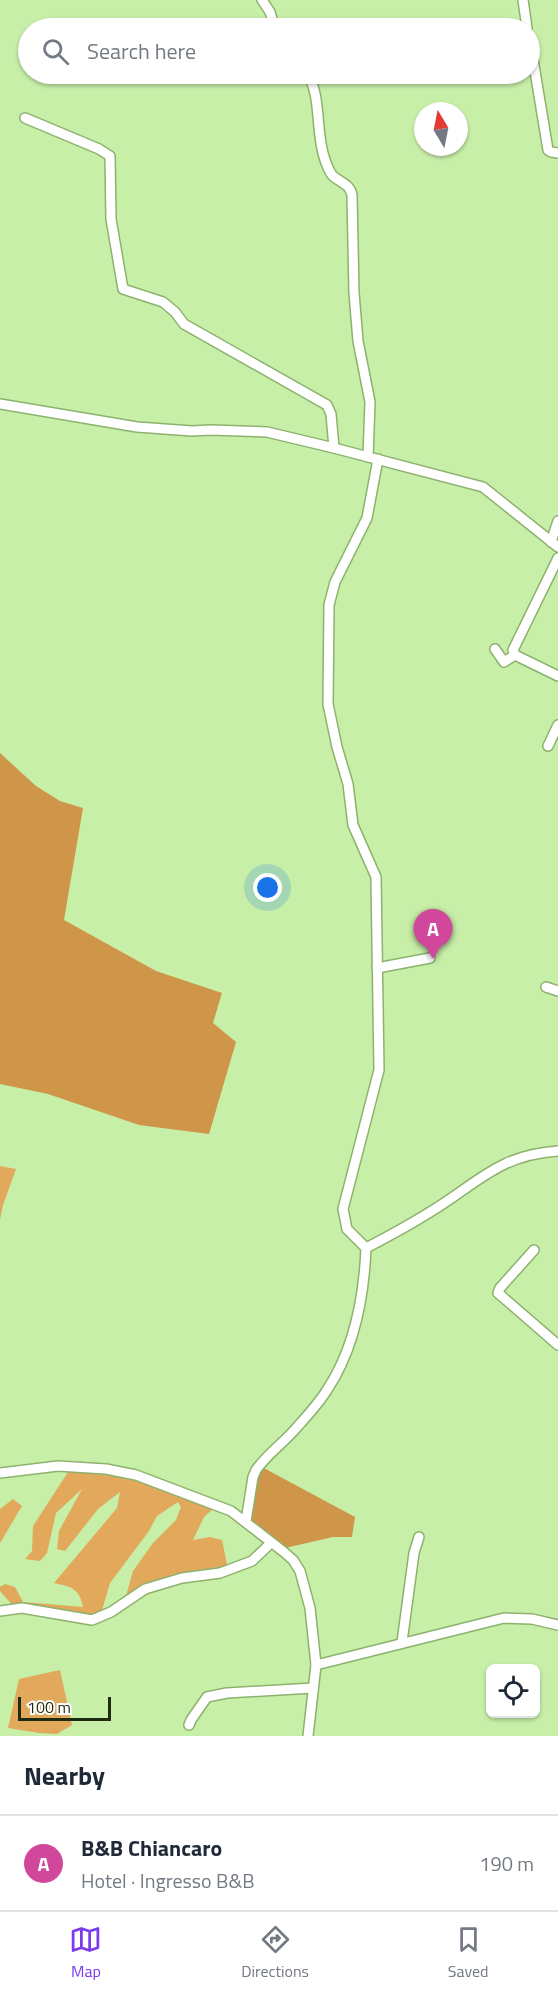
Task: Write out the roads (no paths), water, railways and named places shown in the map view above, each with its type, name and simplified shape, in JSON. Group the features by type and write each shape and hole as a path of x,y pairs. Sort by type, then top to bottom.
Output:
{"street":[{"path":"262,0 272,18"},
{"path":"523,0 526,18"},
{"path":"246,1521 256,1470 288,1439 327,1390 347,1350 357,1322 366,1248 347,1229 343,1209 379,1070 376,877 353,825 348,784 328,704 331,596 334,582 367,518 373,458 370,402 358,340 354,293 352,195 349,187 332,175 326,164 320,144 313,84"},
{"path":"537,84 548,150 558,153"},
{"path":"25,118 99,149 110,156 111,219 123,289 164,302 176,312 184,324 327,405 331,414 334,448"},
{"path":"0,404 137,427 192,431 267,432 334,448 483,487 555,544"},
{"path":"555,544 558,521"},
{"path":"558,558 513,650 515,655 558,676"},
{"path":"495,649 504,662 515,655"},
{"path":"548,746 558,725"},
{"path":"377,968 430,958"},
{"path":"546,987 558,991"},
{"path":"366,1248 420,1219 502,1164 539,1152 558,1151"},
{"path":"534,1250 498,1293 558,1345"},
{"path":"0,1473 58,1466 126,1473 231,1511 292,1560 300,1571 310,1608 316,1665 308,1736"},
{"path":"402,1642 414,1553 419,1537"},
{"path":"0,1611 22,1608 92,1620 111,1612 144,1589 182,1578 220,1573 252,1561 270,1543"},
{"path":"316,1665 504,1618 532,1619 558,1625"},
{"path":"189,1725 207,1697 227,1693 313,1688"}],"place":[{"name":"B&B Chiancaro","path":"433,959"}]}
